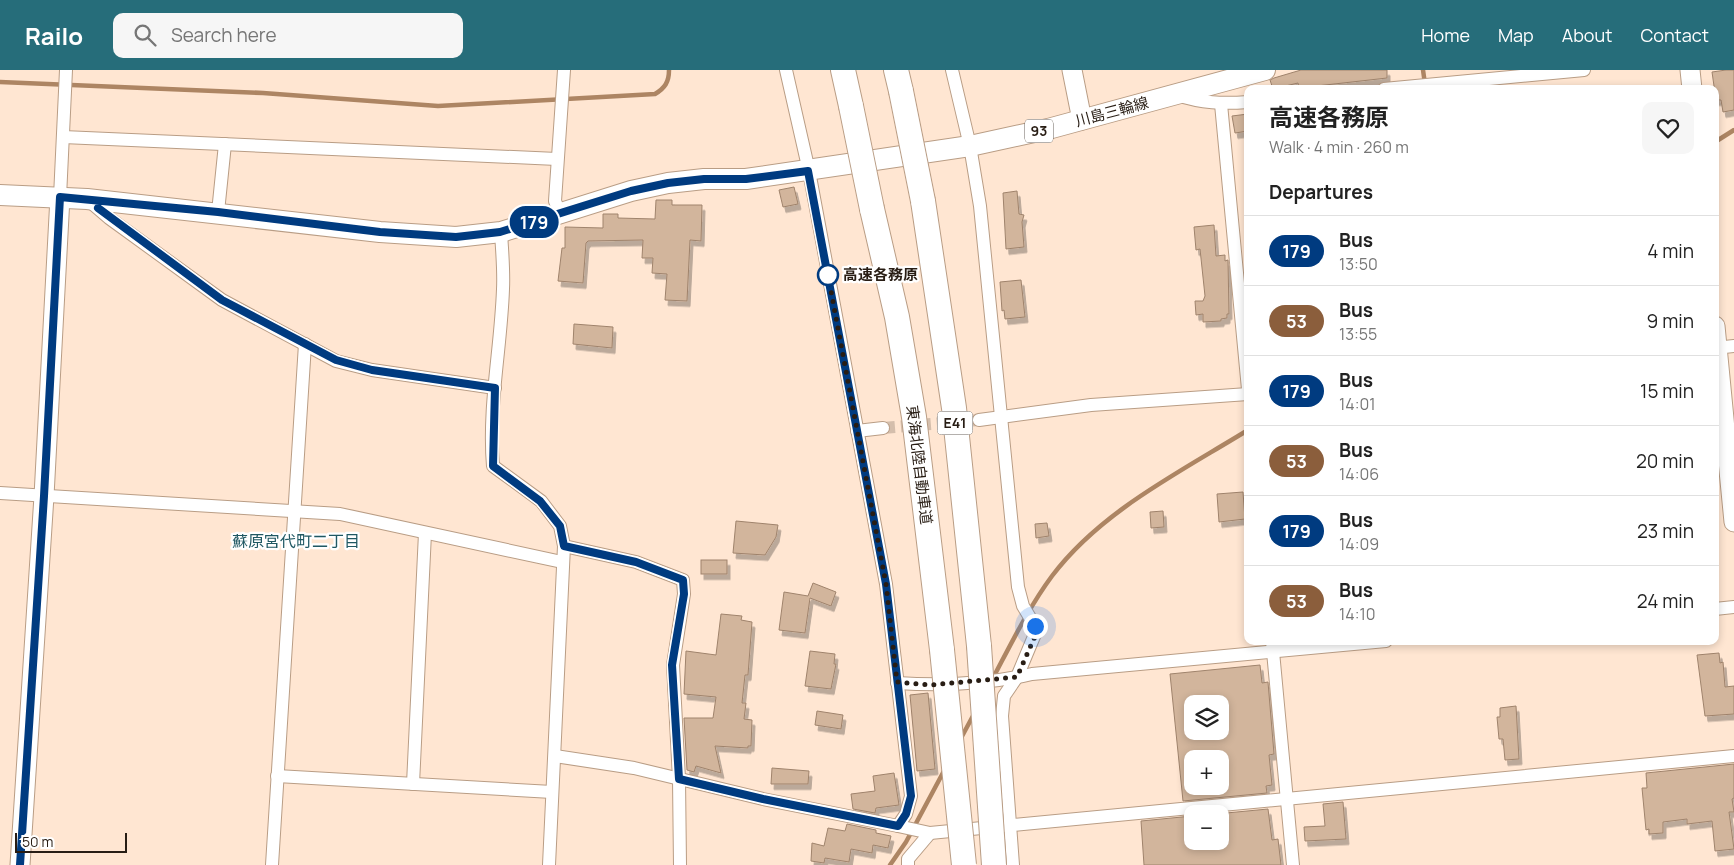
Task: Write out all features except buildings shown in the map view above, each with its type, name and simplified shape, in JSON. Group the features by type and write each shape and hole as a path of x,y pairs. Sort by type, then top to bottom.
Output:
{"highway":[{"name":"東海北陸自動車道","path":"843,70 897,317 914,417 942,650 964,865"},
{"name":"E41","path":"899,81 923,202 954,408 979,646 994,865"}],"main road":[{"name":"川島三輪線","path":"808,171 970,146 1082,120 1265,70"},
{"name":"93","path":"0,195 87,199 218,212 380,232 456,237 500,232 631,191 668,183 704,179 746,179 808,171"}],"street":[{"path":"560,214 555,201 564,70"},
{"path":"786,70 808,171 886,584 911,796 902,827"},
{"path":"952,70 970,146 980,206 999,418 1018,587 1022,606 1035,626 1036,634 1011,678 1004,696 1002,716 1013,865"},
{"path":"1072,70 1082,120"},
{"path":"1426,85 1584,70"},
{"path":"1690,70 1692,85"},
{"path":"20,865 44,496 66,73"},
{"path":"1177,95 1201,102 1221,104 1244,102"},
{"path":"1221,104 1244,347"},
{"path":"63,137 557,159"},
{"path":"218,212 225,144"},
{"path":"87,199 109,218 222,300 336,360 372,370 495,388"},
{"path":"500,232 504,288 495,388 493,466 540,501 560,526 564,546 549,865"},
{"path":"272,865 305,344"},
{"path":"1722,347 1734,522"},
{"path":"979,420 1091,405 1244,394"},
{"path":"857,431 883,428"},
{"path":"0,493 340,514 562,562"},
{"path":"413,784 425,533"},
{"path":"564,546 636,562 683,580 684,594 672,665 679,779 680,865"},
{"path":"1719,609 1734,607"},
{"path":"897,682 930,685 1011,678 1032,674 1273,647 1311,645"},
{"path":"1273,647 1292,865"},
{"path":"555,756 634,768 763,799 927,833 1734,756"},
{"path":"278,776 552,792"},
{"path":"906,863 927,833"}],"waterway":[{"path":"0,82 263,93 438,106 655,94 666,84 669,70"},
{"path":"1423,70 1425,84"},
{"path":"1719,139 1734,130"},
{"path":"993,678 1036,600 1052,576 1072,553 1118,512 1143,494 1244,432"},
{"path":"960,740 974,714"},
{"path":"890,865 906,842 945,769"}],"tunnel":[{"path":"883,428 979,420"}],"bus line":[{"name":"179","path":"20,865 44,496 60,197 218,212 380,232 456,237 500,232 631,191 668,183 704,179 746,179 808,171 868,480 886,584 911,796 906,814 898,826 763,799 679,779 672,665 684,594 683,580 636,562 564,546 560,526 540,501 493,466 495,388 372,370 336,360 222,300 98,208"}],"place":[{"name":"高速各務原","path":"828,275"}],"district":[{"name":"蘇原宮代町二丁目","path":"296,541"}],"route":[{"path":"828,275 886,584 897,682 930,685 1017,677 1036,634 1035,626"}]}
